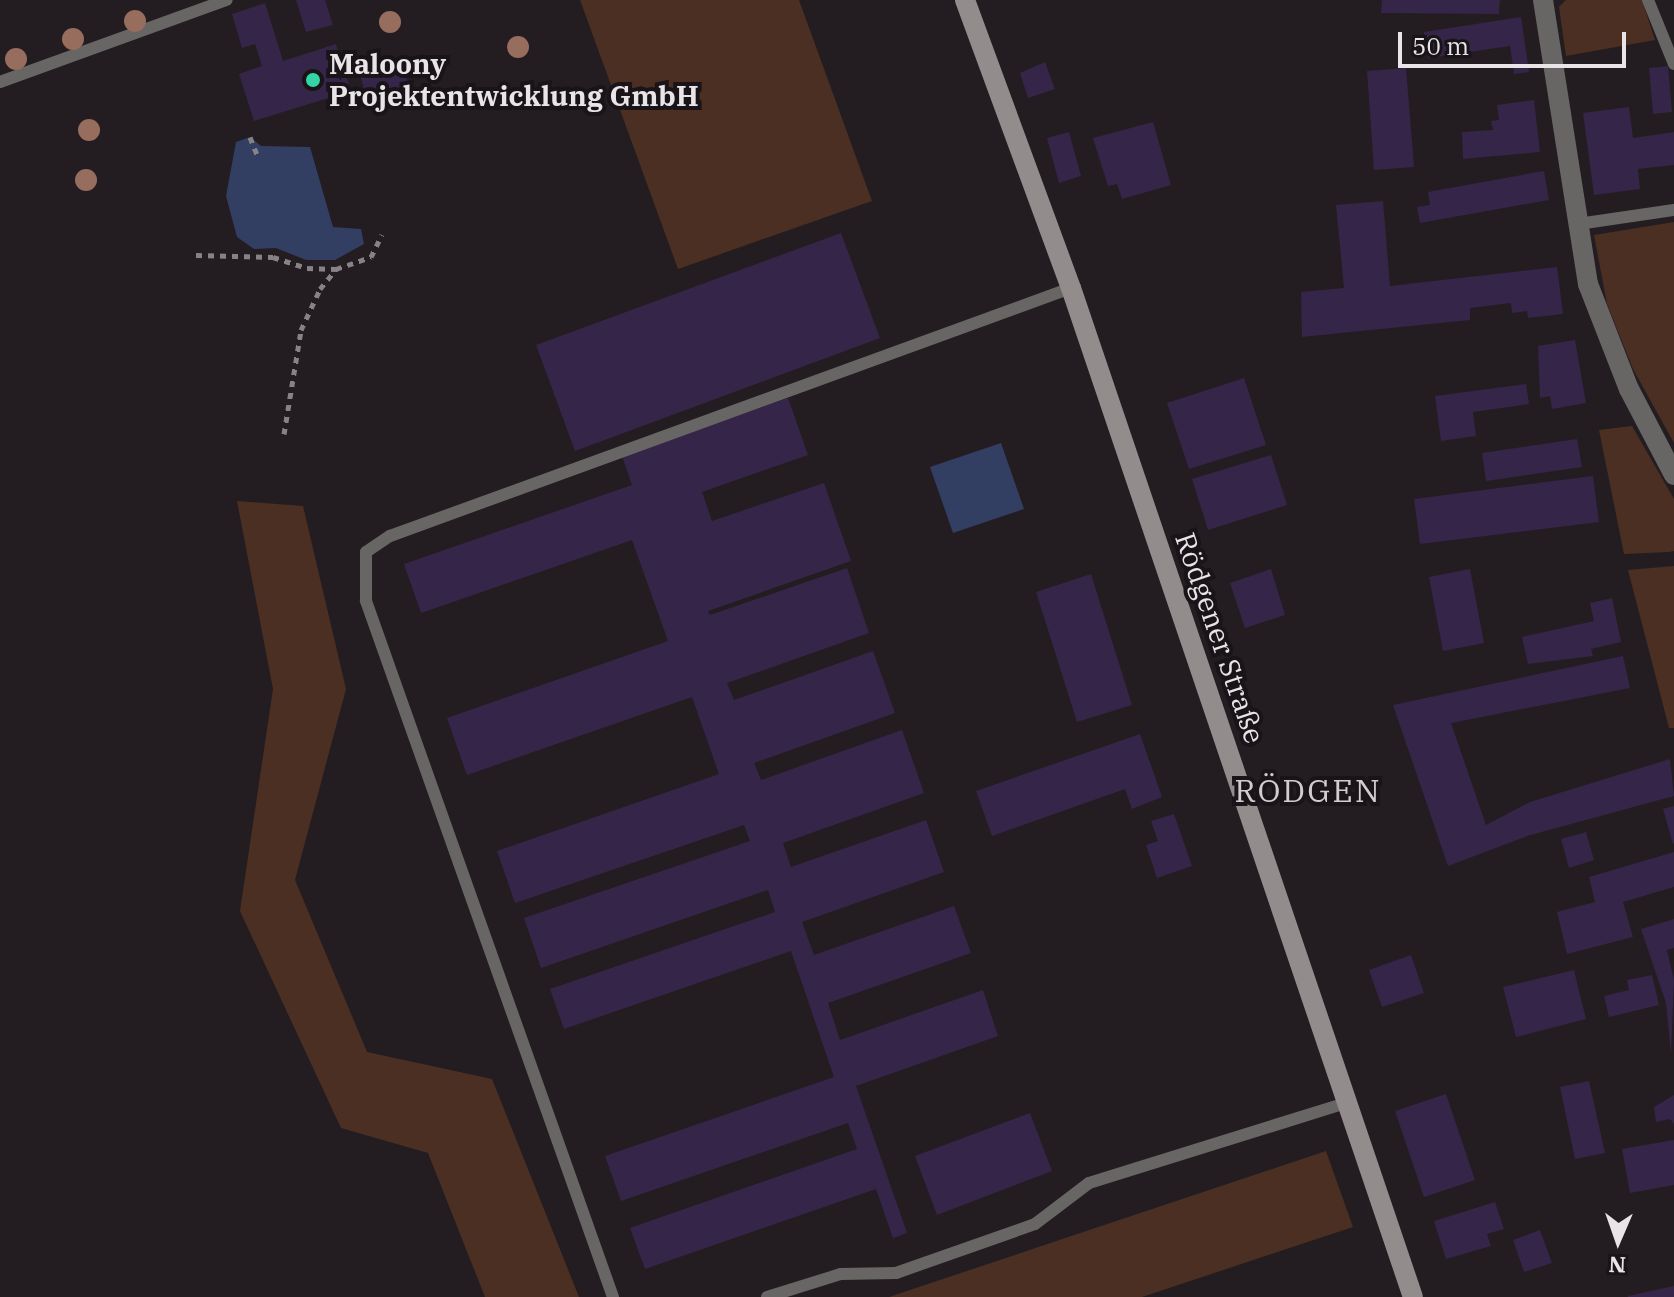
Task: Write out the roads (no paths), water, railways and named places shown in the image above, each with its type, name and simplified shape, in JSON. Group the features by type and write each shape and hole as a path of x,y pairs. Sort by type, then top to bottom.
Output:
{"street":[{"name":"Rödgener Straße","path":"965,0 1071,288 1413,1297"},
{"path":"1544,0 1588,284 1629,389 1674,475"}],"lane":[{"path":"0,82 227,0"},
{"path":"1648,0 1674,64"},
{"path":"1578,224 1674,210"},
{"path":"613,1297 366,601 366,552 390,536 1071,288"},
{"path":"767,1297 841,1274 896,1273 1035,1224 1089,1183 1349,1102"}],"water":[{"path":"250,137 261,146 310,147 333,227 361,229 364,244 335,260 306,260 276,248 254,249 237,237 226,196 236,142"},
{"path":"1001,443 1024,509 953,533 930,467"}],"place":[{"name":"Maloony Projektentwicklung GmbH","path":"313,80"}],"district":[{"name":"RÖDGEN","path":"1308,790"}]}
